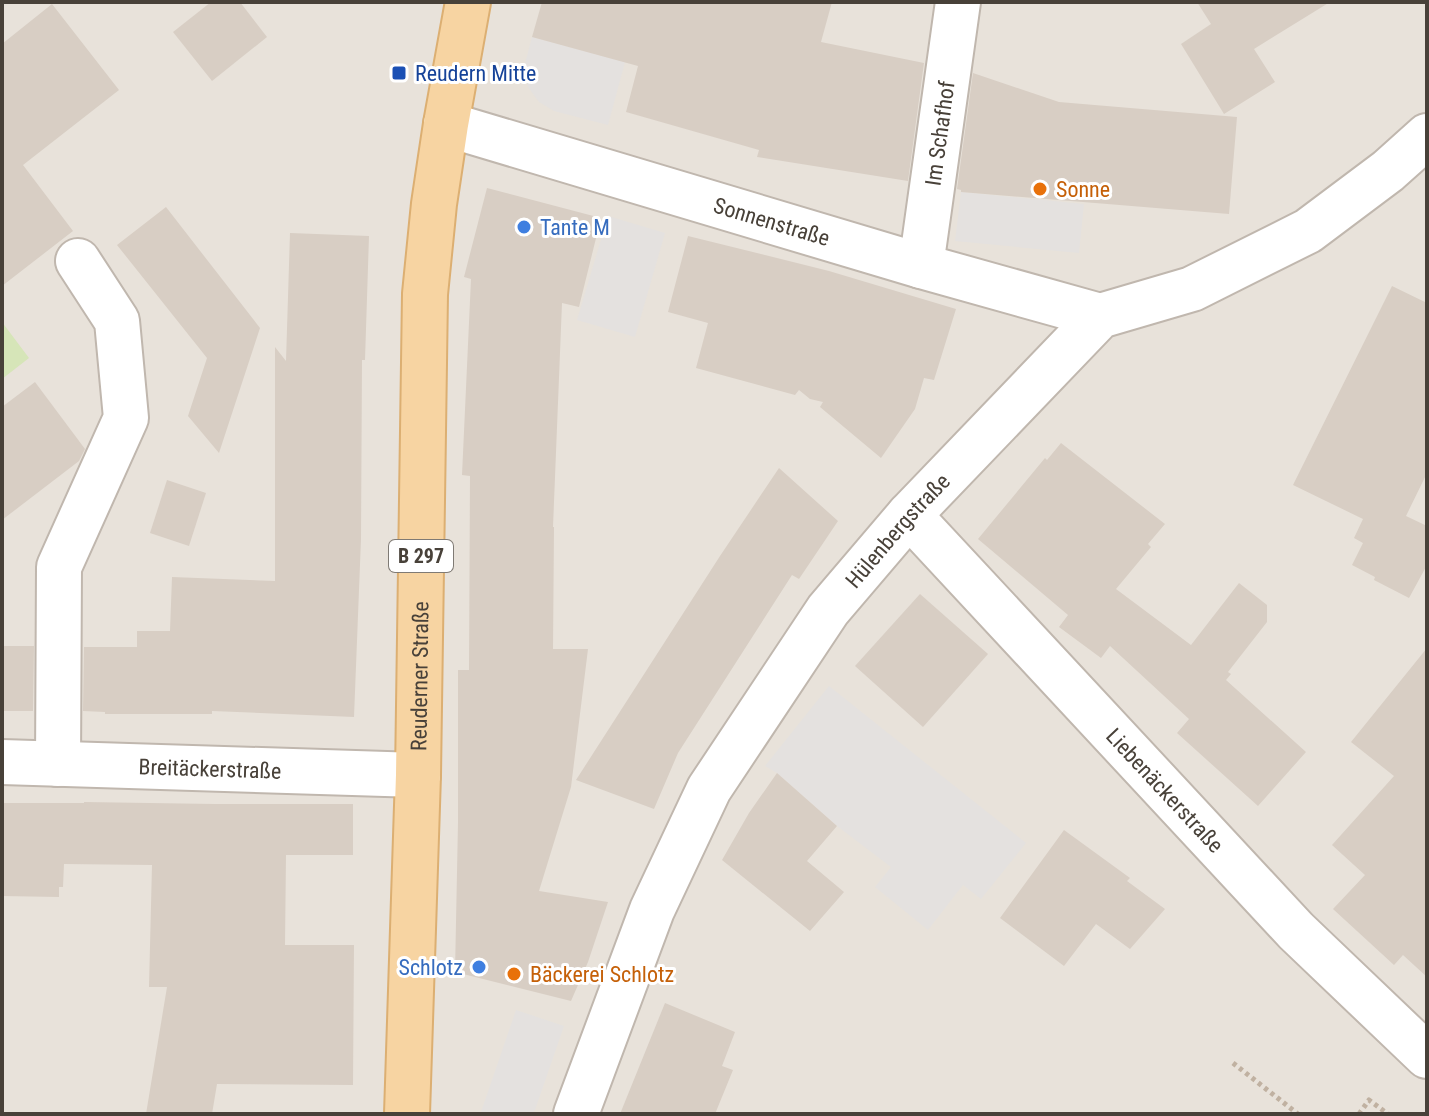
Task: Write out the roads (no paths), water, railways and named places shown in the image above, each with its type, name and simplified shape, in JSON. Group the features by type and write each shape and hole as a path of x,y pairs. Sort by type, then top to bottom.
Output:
{"main road":[{"name":"Reuderner Straße","path":"407,1114 418,775 425,294 434,204 468,2"}],"street":[{"name":"Im Schafhof","path":"921,266 958,2"},
{"name":"Sonnenstraße","path":"446,124 921,266 1100,316"},
{"name":"Hülenbergstraße","path":"576,1114 652,910 709,789 828,610 909,515 1100,316 1192,289 1308,231 1388,171 1427,136"},
{"path":"58,764 59,567 126,418 117,321 78,261"},
{"name":"Liebenäckerstraße","path":"909,515 1296,931 1427,1056"},
{"name":"Breitäckerstraße","path":"2,762 418,775"}],"place":[{"name":"Reudern Mitte","path":"399,73"},
{"name":"Sonne","path":"1040,189"},
{"name":"Tante M","path":"524,227"},
{"name":"Schlotz","path":"479,967"},
{"name":"Bäckerei Schlotz","path":"514,974"}]}
